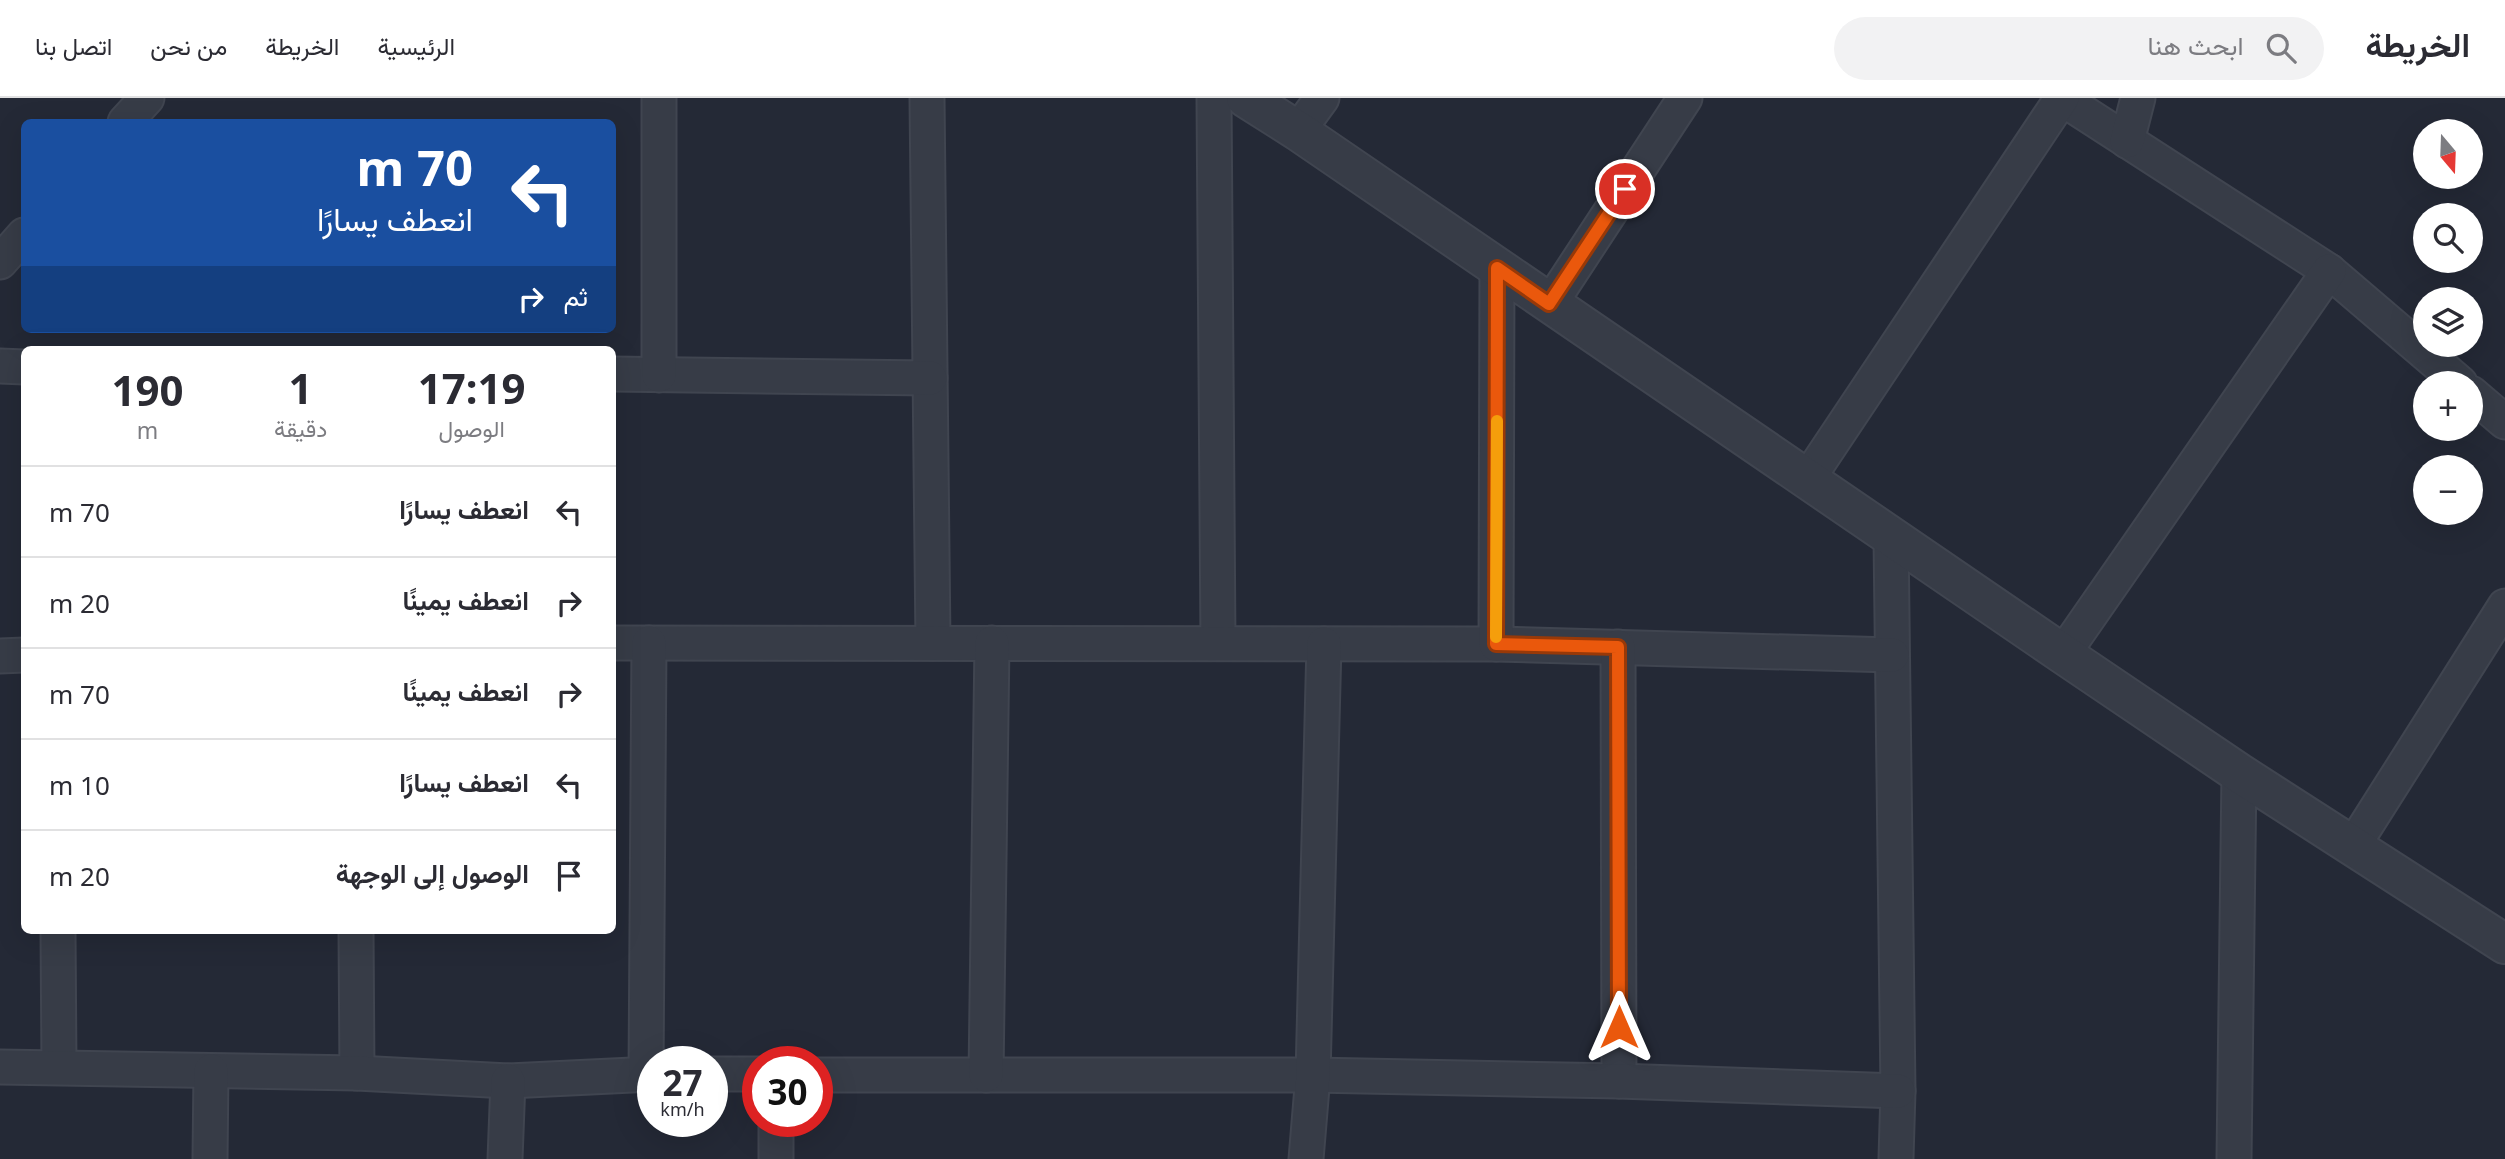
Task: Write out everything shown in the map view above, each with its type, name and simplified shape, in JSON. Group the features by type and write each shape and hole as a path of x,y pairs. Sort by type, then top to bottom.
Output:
{"street":[{"path":"128,119 146,98"},
{"path":"659,98 659,375"},
{"path":"927,98 933,643"},
{"path":"1214,98 1218,643"},
{"path":"1246,98 2239,773 2505,944"},
{"path":"1298,131 1322,98"},
{"path":"1549,304 1685,98"},
{"path":"1807,480 2062,98 2329,271 2446,371"},
{"path":"2126,141 2138,98"},
{"path":"0,262 21,238"},
{"path":"1496,644 1497,268"},
{"path":"2063,654 2329,271"},
{"path":"0,366 21,367"},
{"path":"616,374 930,378"},
{"path":"2483,403 2505,422"},
{"path":"1891,538 1898,1090 1895,1159"},
{"path":"2353,846 2505,606"},
{"path":"616,643 1496,644 1892,654"},
{"path":"649,643 649,1046"},
{"path":"986,1075 992,643"},
{"path":"1306,1159 1313,1076 1324,643"},
{"path":"1618,647 1619,1081"},
{"path":"0,656 21,655"},
{"path":"2234,1159 2239,773"},
{"path":"58,934 59,1066"},
{"path":"356,934 357,1073"},
{"path":"0,1067 357,1073 508,1081 637,1075"},
{"path":"210,1159 211,1071"},
{"path":"833,1075 1313,1076 1619,1081 1898,1090"},
{"path":"506,1159 508,1081"},
{"path":"776,1137 776,1159"}],"slow traffic":[{"path":"1496,637 1497,421"}],"route":[{"path":"1619,1027 1618,647 1496,644 1497,268 1549,304 1625,189"}]}
